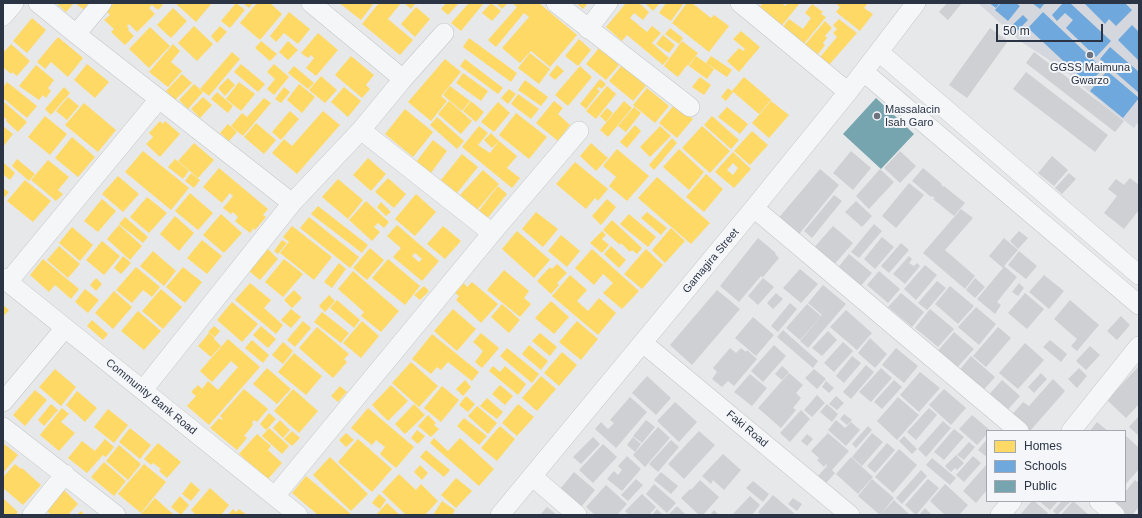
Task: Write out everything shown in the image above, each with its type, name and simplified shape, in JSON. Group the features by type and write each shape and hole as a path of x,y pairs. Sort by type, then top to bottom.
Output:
{"street":[{"path":"3,16 14,3"},
{"path":"38,3 292,203"},
{"path":"76,34 102,3"},
{"path":"311,3 403,79"},
{"path":"556,3 690,107"},
{"path":"588,29 608,3"},
{"path":"740,3 848,92"},
{"name":"Gamagira Street","path":"500,515 754,208 864,72 916,3"},
{"path":"143,390 292,203 361,130 403,79 444,33"},
{"path":"879,52 1139,275"},
{"path":"864,72 1139,305"},
{"path":"6,280 159,99"},
{"path":"361,130 492,233"},
{"path":"275,496 492,233 579,131"},
{"path":"754,208 1018,430"},
{"name":"Community Bank Road","path":"6,280 298,515"},
{"path":"3,402 65,328"},
{"name":"Faki Road","path":"643,342 850,515"},
{"path":"1072,430 1139,346"},
{"path":"3,426 116,515"},
{"path":"32,515 65,474"},
{"path":"532,476 577,515"},
{"path":"1000,515 1011,502"},
{"path":"1100,502 1115,515"}],"shaded area":[{"name":"GGSS Maimuna Gwarzo","path":"978,3 1139,3 1139,121 1134,128 1104,105 1063,69 1020,41"}],"building: Homes":[{"path":"56,3 74,3 66,12"},
{"path":"75,3 90,3 84,10"},
{"path":"114,3 161,3 163,5 158,10 152,5 149,8 155,14 137,32 129,24 127,26 129,29 128,30 134,36 125,45 111,32 114,29 104,20 110,15 106,11"},
{"path":"175,3 212,3 196,22"},
{"path":"236,3 245,10 230,28 221,21"},
{"path":"243,3 253,3 249,8"},
{"path":"257,3 270,3 282,14 260,40 240,23"},
{"path":"339,3 374,3 361,20"},
{"path":"379,3 401,3 388,19 413,40 400,55 362,24"},
{"path":"404,3 416,3 411,9"},
{"path":"446,3 459,3 448,15 441,9"},
{"path":"469,3 484,3 461,31 451,23"},
{"path":"491,3 501,11 492,21 482,13"},
{"path":"496,3 508,3 502,9"},
{"path":"512,3 539,3 577,35 550,67 531,51 520,63 502,48 529,17 524,13 496,47 488,40 517,7"},
{"path":"576,3 588,3 583,9"},
{"path":"626,3 639,3 649,12 643,20 634,13 630,18 647,32 652,26 661,33 652,43 669,58 663,65 627,35 622,41 606,27"},
{"path":"645,3 660,3 653,11"},
{"path":"666,3 684,3 671,21 659,13"},
{"path":"687,3 692,3 711,18 714,15 729,26 709,52 672,23"},
{"path":"763,3 782,3 785,6 788,3 800,3 779,29 756,11"},
{"path":"835,3 868,3 864,8 873,14 860,31 836,12 840,7"},
{"path":"812,4 823,12 821,14 826,17 802,46 781,29 789,19 803,29 811,18 805,13"},
{"path":"416,7 430,19 415,37 401,24"},
{"path":"173,8 187,21 171,38 157,25"},
{"path":"289,12 310,29 298,44 284,33 276,42 270,36"},
{"path":"32,18 46,30 27,53 13,41"},
{"path":"839,19 857,33 829,65 820,57 837,37 833,33 837,29 833,25"},
{"path":"825,21 832,28 825,36 827,38 823,43 825,45 816,57 803,47"},
{"path":"194,26 213,44 197,61 178,43"},
{"path":"220,26 227,32 217,43 211,36"},
{"path":"150,27 170,46 149,68 129,49"},
{"path":"670,28 683,38 679,44 665,34"},
{"path":"741,31 760,47 739,72 727,61 739,48 743,51 745,49 733,39"},
{"path":"318,33 338,50 316,76 306,68 314,58 311,55 308,58 301,53"},
{"path":"663,35 675,45 669,53 656,44"},
{"path":"58,37 83,58 68,77 51,62 45,69 37,62"},
{"path":"469,38 517,73 511,82 463,47"},
{"path":"579,39 591,50 578,66 565,56"},
{"path":"261,41 277,54 270,61 255,48"},
{"path":"288,41 298,50 288,60 279,52"},
{"path":"682,41 698,53 678,77 664,66"},
{"path":"11,44 30,61 17,76 12,72 11,74 3,67 3,53"},
{"path":"173,44 180,51 171,62 182,71 168,87 149,72"},
{"path":"599,48 619,65 606,80 586,64"},
{"path":"232,52 240,59 209,96 200,89"},
{"path":"530,53 550,69 539,84 518,68"},
{"path":"351,56 374,75 366,85 370,89 362,98 335,75"},
{"path":"696,56 714,69 707,79 689,66"},
{"path":"711,56 732,70 727,77 706,63"},
{"path":"445,59 461,72 441,96 447,101 431,121 408,102"},
{"path":"465,59 503,88 498,94 460,66"},
{"path":"87,64 109,82 95,98 74,80"},
{"path":"241,64 265,84 258,92 234,72"},
{"path":"274,64 289,77 274,95 267,89 275,79 267,72"},
{"path":"36,65 54,80 48,88 51,91 46,98 43,95 39,100 19,86"},
{"path":"557,65 564,71 555,80 549,75"},
{"path":"622,65 646,86 633,101 609,81"},
{"path":"294,66 314,83 308,89 288,73"},
{"path":"580,66 592,77 568,106 555,95"},
{"path":"463,73 488,91 481,101 456,83"},
{"path":"182,74 192,83 175,100 166,91"},
{"path":"321,76 337,90 325,103 309,90"},
{"path":"700,77 711,85 704,95 692,87"},
{"path":"744,77 771,100 759,114 732,91"},
{"path":"228,78 235,85 225,96 218,88"},
{"path":"600,79 606,84 602,89 599,87 597,89 600,91 586,109 580,104"},
{"path":"525,80 548,97 541,106 518,90"},
{"path":"7,82 37,106 27,118 3,98 3,87"},
{"path":"239,82 255,94 241,111 226,99"},
{"path":"194,84 203,92 188,109 179,100"},
{"path":"299,84 315,97 302,113 287,100"},
{"path":"450,86 470,101 462,111 443,95"},
{"path":"607,86 616,94 596,119 586,111"},
{"path":"64,87 70,93 51,115 45,109"},
{"path":"284,87 290,92 281,103 275,99"},
{"path":"344,87 361,101 348,117 331,102"},
{"path":"647,88 669,106 655,123 633,105"},
{"path":"728,88 733,92 726,101 721,97"},
{"path":"509,89 516,94 508,104 501,98"},
{"path":"217,92 233,106 228,113 211,99"},
{"path":"518,94 539,109 531,119 511,104"},
{"path":"68,97 79,106 67,120 56,111"},
{"path":"203,97 212,105 200,118 191,109"},
{"path":"264,98 271,103 243,136 231,126 242,113 247,117"},
{"path":"3,101 27,122 18,132 6,121 7,120 3,116"},
{"path":"449,101 472,121 461,134 438,114"},
{"path":"471,101 484,112 476,122 463,111"},
{"path":"554,101 563,108 558,114 570,125 558,141 536,123"},
{"path":"624,101 632,108 608,137 600,130"},
{"path":"771,101 789,115 769,138 752,123"},
{"path":"498,102 510,113 494,132 481,122"},
{"path":"84,103 116,130 98,152 65,125"},
{"path":"675,104 693,119 677,138 659,123"},
{"path":"634,107 641,113 626,132 618,126"},
{"path":"727,107 748,124 740,134 718,117"},
{"path":"607,108 613,113 606,122 600,116"},
{"path":"405,109 433,132 413,157 385,134"},
{"path":"290,111 299,119 281,140 272,132"},
{"path":"323,111 340,125 297,174 272,153 284,139 292,146"},
{"path":"516,113 547,137 529,159 499,135"},
{"path":"45,116 67,134 50,155 28,137"},
{"path":"712,116 739,140 731,149 704,125"},
{"path":"437,117 464,141 457,149 430,125"},
{"path":"160,121 163,124 165,121 180,134 160,157 146,144 153,137 149,133"},
{"path":"256,123 276,140 264,154 244,137"},
{"path":"228,124 237,132 229,141 220,133"},
{"path":"635,125 641,131 627,148 620,142"},
{"path":"3,126 13,134 3,147"},
{"path":"479,126 488,133 478,145 490,153 499,141 517,156 507,168 520,178 512,188 462,147"},
{"path":"660,126 671,136 650,157 640,147"},
{"path":"702,126 730,151 710,173 682,148"},
{"path":"752,131 768,145 750,165 734,151"},
{"path":"491,133 499,141 492,148 484,140"},
{"path":"72,137 95,157 78,177 55,158"},
{"path":"672,138 677,143 654,170 649,165"},
{"path":"433,140 447,151 431,173 416,162"},
{"path":"194,143 214,160 198,178 178,161"},
{"path":"591,143 608,158 596,171 580,156"},
{"path":"617,149 649,176 627,201 609,186 616,177 603,166"},
{"path":"679,149 704,172 689,190 663,167"},
{"path":"143,151 189,188 171,210 125,172"},
{"path":"733,152 751,169 734,188 715,172","holes":["733,163 738,168 733,175 727,170"]},
{"path":"462,154 478,167 457,193 441,180"},
{"path":"368,158 386,174 371,191 353,175"},
{"path":"17,159 35,174 29,181 12,166"},
{"path":"175,159 189,171 183,179 168,167"},
{"path":"48,160 69,177 58,190 63,194 56,201 31,180"},
{"path":"3,162 15,173 10,180 3,174"},
{"path":"575,162 608,189 598,201 595,198 586,209 556,184"},
{"path":"219,168 268,209 263,215 266,217 255,230 252,227 253,229 250,233 235,221 238,217 233,212 231,214 223,208 233,196 230,193 222,203 203,187"},
{"path":"483,170 499,184 477,210 460,195"},
{"path":"191,173 200,180 194,188 185,181"},
{"path":"706,174 723,189 704,212 686,197"},
{"path":"118,176 139,194 123,212 102,194"},
{"path":"657,177 710,223 691,244 638,198"},
{"path":"388,178 406,194 394,208 375,192"},
{"path":"338,179 363,200 348,219 322,197"},
{"path":"25,180 51,201 33,222 7,201"},
{"path":"498,186 507,194 486,220 477,213"},
{"path":"3,188 9,192 3,199"},
{"path":"190,193 213,213 198,230 175,211"},
{"path":"416,194 436,212 415,236 395,219"},
{"path":"147,197 167,213 149,233 130,217"},
{"path":"102,199 116,211 98,232 84,221"},
{"path":"607,199 616,207 601,225 592,216"},
{"path":"366,201 389,222 384,228 378,223 374,227 380,232 372,241 349,220"},
{"path":"381,202 391,212 386,216 377,207"},
{"path":"318,206 368,245 362,253 311,214"},
{"path":"536,212 558,229 543,247 522,229"},
{"path":"647,212 667,228 661,235 641,218"},
{"path":"221,214 242,233 224,253 203,235"},
{"path":"629,214 656,237 648,247 620,224"},
{"path":"175,216 194,233 179,251 160,234"},
{"path":"125,217 148,237 143,243 119,224"},
{"path":"309,217 359,257 350,268 300,228"},
{"path":"612,220 642,248 637,254 632,250 630,252 621,243 620,245 603,230"},
{"path":"119,225 142,246 130,260 107,239"},
{"path":"397,225 439,261 422,281 393,257 401,248 387,236","holes":["415,253 422,259 419,262 412,256"]},
{"path":"292,226 332,257 314,280 280,253 289,242 283,237"},
{"path":"443,226 461,241 445,259 427,244"},
{"path":"72,227 93,245 80,261 59,243"},
{"path":"671,228 685,241 665,263 652,250"},
{"path":"517,231 550,260 534,278 502,249"},
{"path":"602,231 606,235 602,239 609,245 602,253 590,243"},
{"path":"561,235 580,251 567,267 548,251"},
{"path":"202,240 222,256 207,274 187,258"},
{"path":"282,240 287,243 278,254 274,251"},
{"path":"102,241 120,256 104,275 86,260"},
{"path":"59,246 80,264 68,278 47,260"},
{"path":"611,246 626,260 619,268 604,254"},
{"path":"370,248 384,260 367,280 353,268"},
{"path":"268,249 278,259 260,280 249,271"},
{"path":"592,249 639,291 622,309 603,293 613,283 603,274 594,285 575,268"},
{"path":"646,249 663,265 642,289 624,274"},
{"path":"153,251 176,271 164,286 140,266"},
{"path":"123,256 131,263 121,274 114,268"},
{"path":"43,259 79,289 71,299 55,285 49,292 30,275"},
{"path":"284,259 303,274 283,297 265,282"},
{"path":"388,259 420,286 405,305 372,278"},
{"path":"339,263 346,269 332,288 324,282"},
{"path":"557,264 567,273 557,283 559,285 551,294 537,281 550,267 552,269"},
{"path":"136,267 160,287 152,297 143,290 132,303 116,290"},
{"path":"183,267 202,282 185,303 166,287"},
{"path":"504,270 529,291 524,298 531,304 520,317 487,290"},
{"path":"353,271 399,311 381,332 361,316 364,312 338,289"},
{"path":"570,275 587,290 577,301 588,311 599,298 616,313 598,335 552,296"},
{"path":"96,278 102,284 96,291 90,285"},
{"path":"472,282 498,304 481,323 456,300 459,296 455,293 464,283 467,287"},
{"path":"250,283 271,300 264,308 283,325 276,334 235,300"},
{"path":"424,286 429,291 420,300 414,295"},
{"path":"85,289 99,300 88,313 75,302"},
{"path":"161,289 182,307 163,329 142,311"},
{"path":"294,290 302,298 292,308 284,300"},
{"path":"114,291 132,307 113,329 95,313"},
{"path":"329,295 335,301 325,312 319,306"},
{"path":"337,300 360,320 354,328 330,308"},
{"path":"551,301 569,317 554,334 535,318"},
{"path":"232,302 258,324 242,342 217,320"},
{"path":"502,304 520,320 509,333 491,317"},
{"path":"3,305 9,310 3,317"},
{"path":"291,309 301,317 291,328 281,320"},
{"path":"453,309 476,329 457,351 434,331"},
{"path":"138,311 161,331 144,350 121,331"},
{"path":"322,312 349,333 341,343 314,322"},
{"path":"92,320 108,334 103,340 87,326"},
{"path":"303,321 311,328 295,347 287,340"},
{"path":"362,321 379,336 361,358 343,343"},
{"path":"577,321 598,339 581,360 559,342"},
{"path":"214,326 220,331 215,337 208,332"},
{"path":"261,326 276,339 268,348 253,335"},
{"path":"317,327 349,354 344,359 347,362 333,378 299,348"},
{"path":"209,333 221,346 211,357 198,346"},
{"path":"481,333 499,348 482,368 475,362 483,351 473,342"},
{"path":"540,333 557,347 550,356 532,341"},
{"path":"432,334 479,372 472,381 448,362 441,370 437,367 431,374 412,359"},
{"path":"228,339 260,367 209,425 187,406 196,396 191,392 198,385 202,389 208,381 218,390 238,367 231,361 212,382 200,371"},
{"path":"252,340 269,355 263,363 245,348"},
{"path":"283,342 293,351 283,364 272,355"},
{"path":"529,345 548,361 541,370 522,354"},
{"path":"507,348 539,374 532,383 500,356"},
{"path":"562,352 577,365 559,386 544,373"},
{"path":"294,353 322,376 306,395 278,372"},
{"path":"411,362 438,386 419,407 392,383"},
{"path":"493,366 500,372 505,366 526,384 518,395 489,371"},
{"path":"267,368 291,389 277,404 253,384"},
{"path":"55,369 76,387 61,406 39,387"},
{"path":"541,376 556,389 537,411 522,398"},
{"path":"465,380 471,387 463,396 456,389"},
{"path":"391,385 408,401 388,421 372,405"},
{"path":"500,385 513,396 505,405 492,394"},
{"path":"340,386 347,392 338,402 331,396"},
{"path":"442,386 459,400 441,422 424,408"},
{"path":"244,389 268,409 257,422 254,420 252,423 253,425 244,436 247,438 237,450 210,428 219,418 222,420 223,419 220,416"},
{"path":"293,389 318,411 299,433 274,411"},
{"path":"35,390 47,400 25,426 13,415"},
{"path":"77,391 97,408 85,422 66,405"},
{"path":"466,396 475,404 468,412 459,405"},
{"path":"487,398 503,412 497,419 480,406"},
{"path":"51,404 58,410 44,426 38,420"},
{"path":"414,404 425,415 405,434 395,424"},
{"path":"518,404 534,417 517,436 502,423"},
{"path":"477,406 497,423 488,434 468,416"},
{"path":"62,408 69,414 61,422 75,433 59,451 40,435"},
{"path":"368,408 414,447 396,468 380,454 385,447 376,440 372,445 351,428"},
{"path":"108,409 128,425 114,443 94,427"},
{"path":"269,413 276,419 266,430 260,424"},
{"path":"428,415 436,423 434,425 439,429 431,437 418,426"},
{"path":"464,418 487,436 479,445 457,426"},
{"path":"280,420 290,430 283,438 273,428"},
{"path":"500,426 515,439 497,461 481,448"},
{"path":"130,428 151,445 140,459 119,442"},
{"path":"269,428 289,446 282,454 262,436"},
{"path":"417,430 425,436 418,444 411,438"},
{"path":"292,431 300,438 292,446 284,439"},
{"path":"346,433 354,440 346,447 339,440"},
{"path":"257,434 271,446 268,450 282,463 268,479 239,454"},
{"path":"434,438 448,451 460,438 494,469 479,486 430,443"},
{"path":"105,439 114,447 106,457 103,455 87,473 68,458 82,441 95,451"},
{"path":"358,439 392,469 372,492 338,462"},
{"path":"3,443 18,455 3,473"},
{"path":"158,443 181,462 167,478 159,471 161,469 153,463 151,465 144,459"},
{"path":"119,445 141,464 128,480 106,461"},
{"path":"426,450 450,470 444,477 420,457"},
{"path":"330,457 368,494 351,511 313,475"},
{"path":"104,462 126,481 114,496 91,477"},
{"path":"15,464 21,469 22,468 41,485 23,505 3,488 3,477"},
{"path":"144,464 166,482 141,513 118,494"},
{"path":"420,465 428,473 422,480 414,472"},
{"path":"399,474 416,490 421,484 438,501 425,515 406,515 382,492"},
{"path":"306,476 351,514 318,515 292,493"},
{"path":"456,478 472,491 456,508 441,495"},
{"path":"191,482 200,490 191,501 182,494"},
{"path":"210,488 229,505 221,515 196,515 191,510"},
{"path":"63,489 78,504 68,515 51,515 45,509"},
{"path":"379,494 386,500 380,509 372,503"},
{"path":"180,496 189,505 181,515 171,507"},
{"path":"3,498 18,512 15,515 3,515"},
{"path":"155,498 174,515 142,515 141,514"},
{"path":"442,501 455,510 452,515 433,515"},
{"path":"387,503 400,515 376,515"},
{"path":"233,509 236,512 239,509 247,515 228,515"},
{"path":"81,511 85,515 77,515"}],"building: Schools":[{"path":"989,3 1000,3 996,8"},
{"path":"1001,3 1016,3 1020,6 1008,21 995,10"},
{"path":"1032,3 1045,3 1040,9"},
{"path":"1063,3 1070,3 1111,41 1096,57 1066,28 1073,20 1065,13 1057,21 1052,15"},
{"path":"1084,3 1125,3 1132,10 1116,26 1109,19 1105,24"},
{"path":"1043,12 1103,69 1088,84 1028,28"},
{"path":"1023,15 1028,20 1015,33 1009,28"},
{"path":"1132,25 1139,32 1139,61 1118,40"},
{"path":"1110,47 1139,72 1139,93 1100,59"},
{"path":"1107,71 1139,98 1123,118 1090,91"}],"building: Public":[{"name":"Massalacin Isah Garo","path":"876,98 914,134 881,169 843,134"}],"building: Other":[{"path":"947,3 962,3 948,20 939,12"},
{"path":"990,28 1008,41 967,98 949,85"},
{"path":"1034,52 1124,121 1115,132 1026,63"},
{"path":"1026,72 1108,135 1095,152 1013,89"},
{"path":"851,151 871,168 853,190 833,173"},
{"path":"900,151 916,166 900,183 884,168"},
{"path":"1052,156 1068,170 1054,186 1038,173"},
{"path":"923,168 942,184 941,185 965,203 954,216 933,199 935,198 932,196 931,197 912,181"},
{"path":"820,169 839,185 796,238 776,221"},
{"path":"880,169 894,182 869,209 856,196"},
{"path":"1069,173 1076,179 1062,194 1055,188"},
{"path":"1130,178 1139,185 1139,210 1124,229 1104,213 1117,196 1108,189 1116,179 1124,185"},
{"path":"909,183 924,195 896,228 882,216"},
{"path":"834,195 842,201 812,238 804,231"},
{"path":"856,201 872,216 862,227 845,212"},
{"path":"961,209 973,218 945,250 975,276 965,289 923,253"},
{"path":"874,224 882,231 859,258 851,252"},
{"path":"833,226 853,243 832,267 812,250"},
{"path":"1019,231 1028,238 1018,249 1010,241"},
{"path":"882,237 894,247 875,269 864,259"},
{"path":"758,238 776,253 775,254 779,258 763,277 761,276 739,302 720,286"},
{"path":"1004,238 1018,250 1004,266 1017,277 997,302 1001,305 995,314 977,299 1003,268 989,256"},
{"path":"901,243 909,250 889,273 881,266"},
{"path":"1019,251 1037,266 1026,279 1008,265"},
{"path":"849,254 872,273 858,289 836,270"},
{"path":"909,256 912,259 909,263 914,266 917,263 920,266 905,284 893,274"},
{"path":"925,265 937,275 916,300 904,289"},
{"path":"800,269 818,284 801,303 783,288"},
{"path":"879,271 900,289 888,303 867,285"},
{"path":"1044,275 1064,291 1049,309 1029,292"},
{"path":"763,278 774,287 758,305 748,296"},
{"path":"975,278 985,287 975,298 966,290"},
{"path":"937,281 946,288 927,310 918,303"},
{"path":"1019,283 1024,288 1018,296 1012,292"},
{"path":"823,285 846,304 808,348 800,341 822,315 808,303"},
{"path":"950,286 974,306 958,324 935,304"},
{"path":"717,290 740,309 692,365 670,345"},
{"path":"776,293 783,299 773,309 767,303"},
{"path":"901,293 924,312 912,327 888,307"},
{"path":"1025,293 1044,309 1027,329 1008,313"},
{"path":"1070,300 1099,325 1077,351 1071,346 1077,339 1054,319"},
{"path":"790,303 797,309 778,332 771,326"},
{"path":"807,304 821,316 800,340 786,328"},
{"path":"976,307 996,324 979,345 958,327"},
{"path":"930,309 954,329 938,347 915,328"},
{"path":"846,310 872,333 857,350 830,327"},
{"path":"1121,316 1130,325 1117,340 1107,331"},
{"path":"753,317 774,335 756,356 735,338"},
{"path":"998,327 1011,338 986,367 973,356"},
{"path":"783,330 818,361 813,368 777,337"},
{"path":"828,331 837,340 822,356 812,348"},
{"path":"954,332 974,349 954,371 935,354"},
{"path":"870,338 887,354 875,368 858,353"},
{"path":"1050,340 1067,354 1061,362 1043,347"},
{"path":"843,342 853,351 834,372 824,363"},
{"path":"1025,343 1044,360 1018,389 999,373"},
{"path":"774,345 786,356 763,382 751,371"},
{"path":"1090,346 1100,355 1086,370 1076,361"},
{"path":"730,348 736,353 741,348 746,352 747,350 757,359 734,386 728,381 722,387 712,379 717,372 713,368"},
{"path":"896,348 918,366 904,383 882,365"},
{"path":"852,356 861,363 844,383 836,376"},
{"path":"971,356 995,377 980,394 956,374"},
{"path":"866,365 874,372 851,399 843,392"},
{"path":"782,366 789,372 782,380 775,374"},
{"path":"1139,366 1139,404 1126,418 1107,400"},
{"path":"881,368 892,378 871,402 859,392"},
{"path":"1079,368 1087,376 1077,388 1068,379"},
{"path":"814,369 826,379 817,389 805,378"},
{"path":"920,372 940,388 919,412 900,395"},
{"path":"789,373 803,385 796,393 801,398 793,408 796,410 781,428 758,408"},
{"path":"1041,373 1047,379 1034,393 1028,387"},
{"path":"750,374 767,388 752,406 734,392"},
{"path":"647,376 671,398 656,415 632,393"},
{"path":"1053,379 1065,391 1031,430 1025,430 1010,417 1023,402 1029,406"},
{"path":"894,380 902,387 882,409 874,402"},
{"path":"1002,380 1020,396 1004,414 986,398"},
{"path":"826,381 834,388 829,393 822,387"},
{"path":"944,389 966,408 951,425 929,405"},
{"path":"817,395 825,403 812,417 804,410"},
{"path":"836,396 844,403 837,410 829,404"},
{"path":"630,397 647,412 616,448 595,429 601,422 608,429 614,423 610,420"},
{"path":"898,397 919,415 897,440 877,421"},
{"path":"675,402 697,422 679,442 657,421"},
{"path":"827,404 838,414 832,422 820,412"},
{"path":"929,408 937,415 916,440 907,432"},
{"path":"801,410 810,419 790,442 780,433"},
{"path":"844,414 852,420 847,425 840,419"},
{"path":"972,415 990,430 986,430 986,435 977,445 959,429"},
{"path":"1139,416 1139,436 1129,427"},
{"path":"646,420 655,427 642,443 633,436"},
{"path":"836,420 845,428 851,422 860,430 846,446 828,430"},
{"path":"943,421 951,428 926,457 918,449"},
{"path":"1097,422 1107,430 1091,430"},
{"path":"868,426 872,430 856,448 852,444"},
{"path":"658,427 670,438 645,467 633,455"},
{"path":"954,429 964,437 944,460 934,452"},
{"path":"699,431 715,445 684,479 668,464"},
{"path":"828,433 849,451 832,470 835,473 826,483 818,476 827,466 826,464 824,467 817,460 819,458 811,451"},
{"path":"872,433 883,442 862,466 852,457"},
{"path":"807,434 813,439 807,446 801,441"},
{"path":"904,436 917,449 912,454 899,441"},
{"path":"1126,436 1139,448 1139,469 1126,484"},
{"path":"593,437 600,444 581,464 573,457"},
{"path":"633,437 641,444 635,452 627,445"},
{"path":"671,440 679,447 658,472 649,464"},
{"path":"986,440 986,456 978,450"},
{"path":"969,442 975,447 964,460 957,455"},
{"path":"887,443 895,450 875,473 867,466"},
{"path":"603,444 617,457 593,483 579,470"},
{"path":"899,449 917,465 893,493 875,477"},
{"path":"723,454 741,470 724,490 713,480 711,484 702,476"},
{"path":"956,455 964,463 957,470 955,468 951,472 945,466"},
{"path":"627,456 641,469 622,491 607,479 614,471 618,475 622,470 618,466"},
{"path":"973,456 981,463 964,482 956,475"},
{"path":"851,457 873,477 858,494 836,474"},
{"path":"932,458 956,478 950,485 926,465"},
{"path":"986,465 986,491 976,503 963,491"},
{"path":"921,470 927,476 902,504 896,498"},
{"path":"574,472 595,490 581,507 560,489"},
{"path":"661,472 678,486 671,494 654,480"},
{"path":"636,479 643,485 628,501 621,495"},
{"path":"872,479 894,498 880,515 858,496"},
{"path":"928,479 939,488 916,515 905,505"},
{"path":"700,480 719,497 703,515 699,515 681,498"},
{"path":"1135,480 1139,483 1139,507 1132,515 1127,515 1115,504 1116,502 1126,502 1126,491"},
{"path":"753,481 769,494 763,502 746,488"},
{"path":"654,484 676,503 667,513 646,494"},
{"path":"945,484 968,505 959,515 945,515 930,501"},
{"path":"606,485 627,504 617,515 595,515 586,507"},
{"path":"642,494 656,507 649,515 629,515 625,511"},
{"path":"773,495 795,514 761,515 758,512"},
{"path":"750,496 760,505 752,515 732,515"},
{"path":"793,498 802,504 797,511 788,504"},
{"path":"894,500 910,515 881,514"},
{"path":"1031,502 1035,502 1048,513 1046,515 1020,515"},
{"path":"1040,502 1057,502 1050,510"},
{"path":"1061,502 1070,502 1057,515 1053,511"},
{"path":"1072,502 1074,502 1089,515 1061,515"},
{"path":"677,506 685,514 668,515"},
{"path":"547,507 557,515 540,515"},
{"path":"925,508 932,515 919,515"},
{"path":"657,509 663,515 652,515"},
{"path":"714,510 719,515 710,515"}],"place":[{"name":"GGSS Maimuna Gwarzo","path":"1090,55"},
{"name":"Massalacin Isah Garo","path":"877,116"}]}
